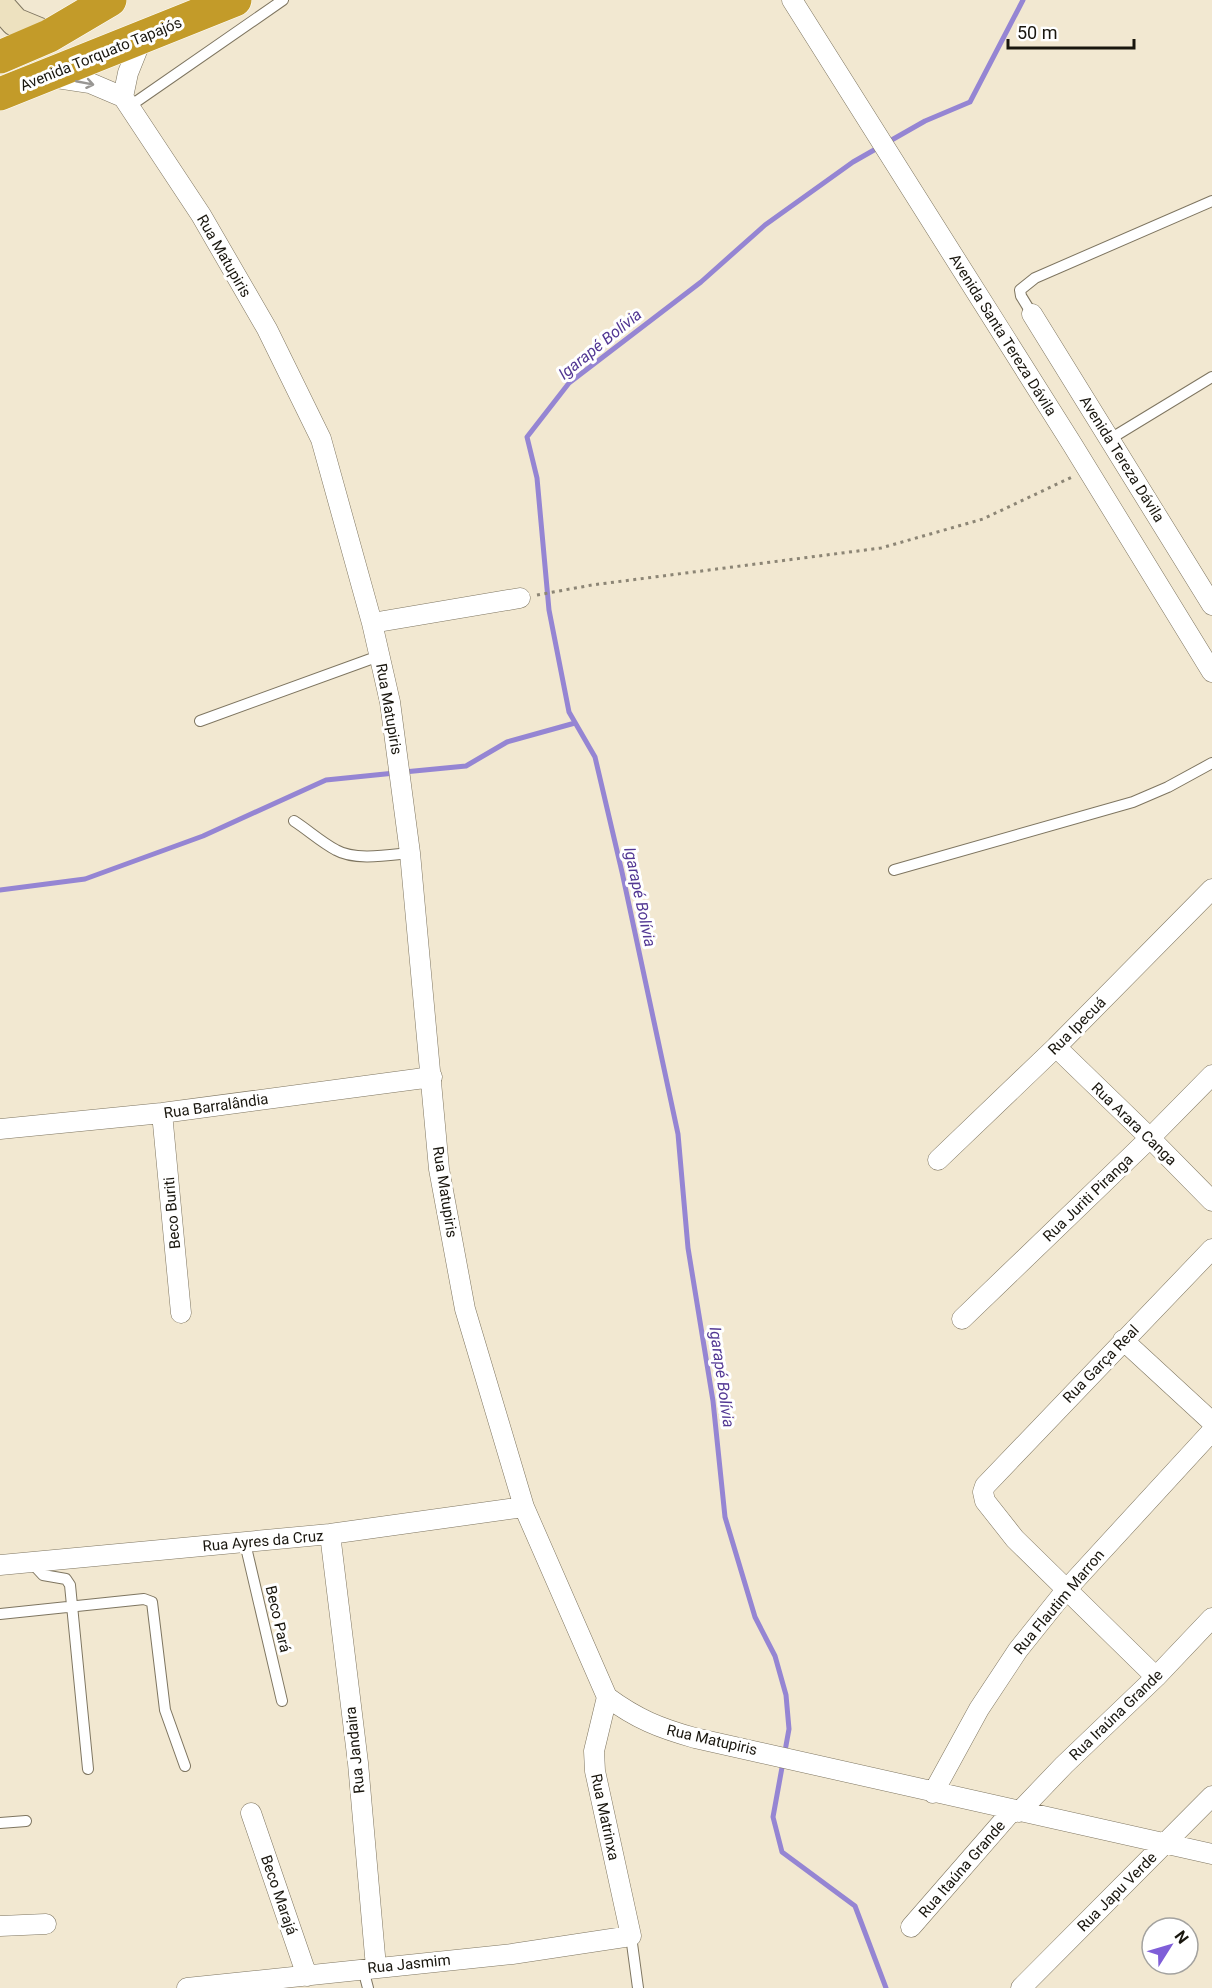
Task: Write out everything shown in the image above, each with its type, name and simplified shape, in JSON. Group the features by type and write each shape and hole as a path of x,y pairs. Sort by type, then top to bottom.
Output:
{"highway":[{"path":"0,57 49,36 110,0"},
{"name":"Avenida Torquato Tapajós","path":"0,94 235,0"}],"street":[{"name":"Avenida Santa Tereza Dávila","path":"792,0 1212,672"},
{"path":"0,5 15,22 49,36"},
{"path":"45,76 90,83 126,101 128,73 142,38"},
{"name":"Rua Matupiris","path":"126,101 201,215 267,329 321,439 372,623 390,702 410,853 439,1168 465,1309 524,1507 607,1697 632,1715 661,1728 695,1738 739,1746 933,1793 1212,1854"},
{"name":"Avenida Tereza Dávila","path":"1032,314 1211,601"},
{"path":"372,623 520,598"},
{"name":"Rua Ipecuá","path":"938,1160 1056,1047 1212,890"},
{"name":"Rua Arara Canga","path":"1056,1047 1212,1201"},
{"name":"Rua Juriti Piranga","path":"962,1319 1212,1075"},
{"name":"Rua Barralândia","path":"0,1129 162,1113 432,1077"},
{"name":"Beco Buriti","path":"162,1113 181,1313"},
{"name":"Rua Garça Real","path":"1066,1590 1015,1539 986,1501 983,1492 985,1486 1212,1249"},
{"path":"1123,1340 1212,1422"},
{"name":"Rua Flautim Marron","path":"933,1793 979,1709 1018,1650 1066,1590 1212,1431"},
{"name":"Rua Ayres da Cruz","path":"0,1565 330,1534 524,1507"},
{"name":"Rua Jandaira","path":"330,1534 358,1763 370,1968"},
{"path":"1066,1590 1156,1677"},
{"name":"Rua Iraúna Grande","path":"1015,1811 1156,1677 1212,1618"},
{"name":"Rua Matrinxa","path":"607,1697 594,1752 595,1771 631,1936"},
{"name":"Rua Japu Verde","path":"1021,1988 1212,1796"},
{"name":"Rua Itaúna Grande","path":"911,1927 1015,1811"},
{"name":"Beco Marajá","path":"251,1813 307,1976"},
{"path":"0,1926 46,1924"},
{"name":"Rua Jasmim","path":"187,1988 282,1983 307,1976 512,1954 631,1936"}],"lane":[{"path":"126,101 283,0"},
{"path":"1032,314 1020,290 1035,278 1212,201"},
{"path":"1110,439 1212,377"},
{"path":"200,720 379,656"},
{"path":"894,870 1133,802 1168,787 1212,763"},
{"path":"294,821 337,851 350,855 377,856 410,853"},
{"name":"Beco Pará","path":"245,1543 282,1701"},
{"path":"30,1561 43,1575 66,1579 70,1585 88,1769"},
{"path":"0,1614 144,1599 152,1602 165,1710 185,1766"},
{"path":"0,1823 26,1821"},
{"path":"631,1936 638,1988"},
{"path":"368,1988 370,1968"}],"path":[{"path":"520,598 574,588 881,548 983,519 1087,470"}],"waterway":[{"name":"Igarapé Bolívia","path":"886,1988 855,1906 782,1852 773,1817 789,1729 786,1695 775,1656 755,1617 725,1517 713,1401 688,1248 678,1134 595,757 569,712 549,610 537,478 527,437 569,383 701,282 765,225 853,162 925,121 970,102 1023,0"},
{"path":"404,772 466,766 507,742 575,723"},
{"path":"0,890 85,879 203,836 326,780 395,773"}]}
